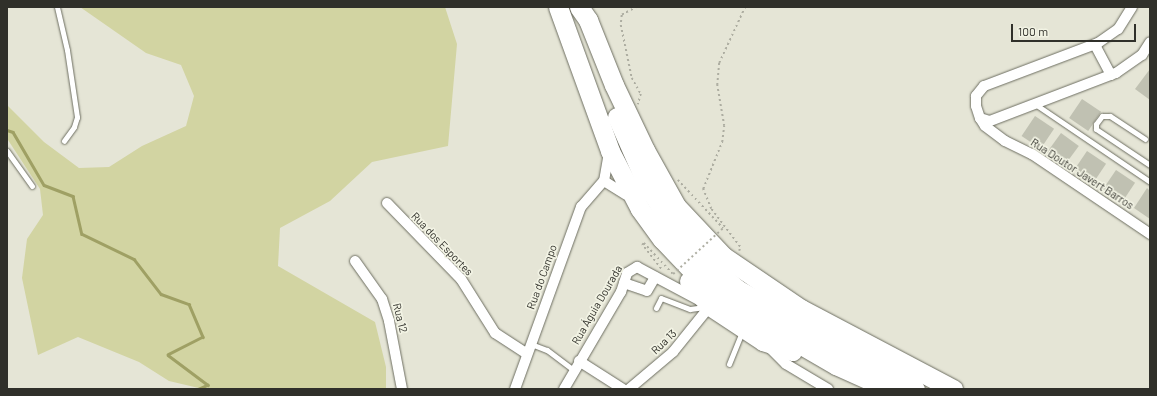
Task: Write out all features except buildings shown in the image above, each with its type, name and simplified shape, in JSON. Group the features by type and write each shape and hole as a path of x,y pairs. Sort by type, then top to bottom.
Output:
{"highway":[{"path":"558,7 610,151 640,209 662,239 698,277 761,324 836,365 885,388"},
{"path":"578,7 588,20 627,112 676,206 709,236 736,267 801,309 953,389"},
{"path":"578,7 628,146 648,187 672,224 702,258 737,289 915,389"},
{"path":"620,171 626,195 638,222 710,306 763,341 836,365"}],"street":[{"path":"1132,7 1118,29 1095,45 984,86 976,96 976,106 980,118 990,121 1111,75 1142,55 1150,42"},
{"path":"1095,45 1111,75"},
{"name":"Rua Doutor Javert Barros","path":"1003,116 998,122 1000,131 1020,148"},
{"name":"Rua Doutor Javert Barros","path":"980,118 991,130 1150,234"},
{"path":"610,151 604,181 626,195"},
{"name":"Rua do Campo","path":"515,389 581,207 604,181"},
{"name":"Rua dos Esportes","path":"386,203 461,279 495,333 527,354"},
{"name":"Rua 12","path":"356,261 382,299 389,321 402,389"},
{"name":"Rua Águia Dourada","path":"564,389 631,269 637,267 710,306"},
{"path":"624,283 647,291 655,277"},
{"name":"Rua 13","path":"629,389 673,352 710,306"},
{"path":"763,341 786,364 828,389"},
{"path":"577,366 623,389"}],"lane":[{"path":"57,7 67,50 77,117 74,127 64,141"},
{"path":"1034,103 1150,182"},
{"path":"1145,139 1110,116 1102,116 1096,124 1096,130 1150,165"},
{"path":"7,151 32,186"},
{"path":"656,308 661,298 690,309 710,306"},
{"path":"729,364 744,328"},
{"path":"531,344 547,350 577,366"}],"path":[{"path":"627,112 640,102 642,94 632,78 621,25 622,15 637,7"},
{"path":"736,267 740,247 714,213 703,189 722,142 724,126 717,85 719,63 745,7"},
{"path":"669,284 668,277 642,245 644,243 673,274 723,228 677,178 673,181"}],"green space":[{"path":"80,7 445,7 457,44 448,146 372,162 330,201 280,228 278,266 375,322 386,367 386,389 203,389 169,381 139,362 78,337 38,355 22,278 27,239 43,215 40,189 8,140 7,105 44,142 79,168 109,167 142,146 186,126 194,96 181,65 146,53"}],"waterway":[{"path":"7,130 13,132 44,185 73,196 82,234 134,259 161,294 189,304 203,337 168,355 208,385 199,389"}]}
